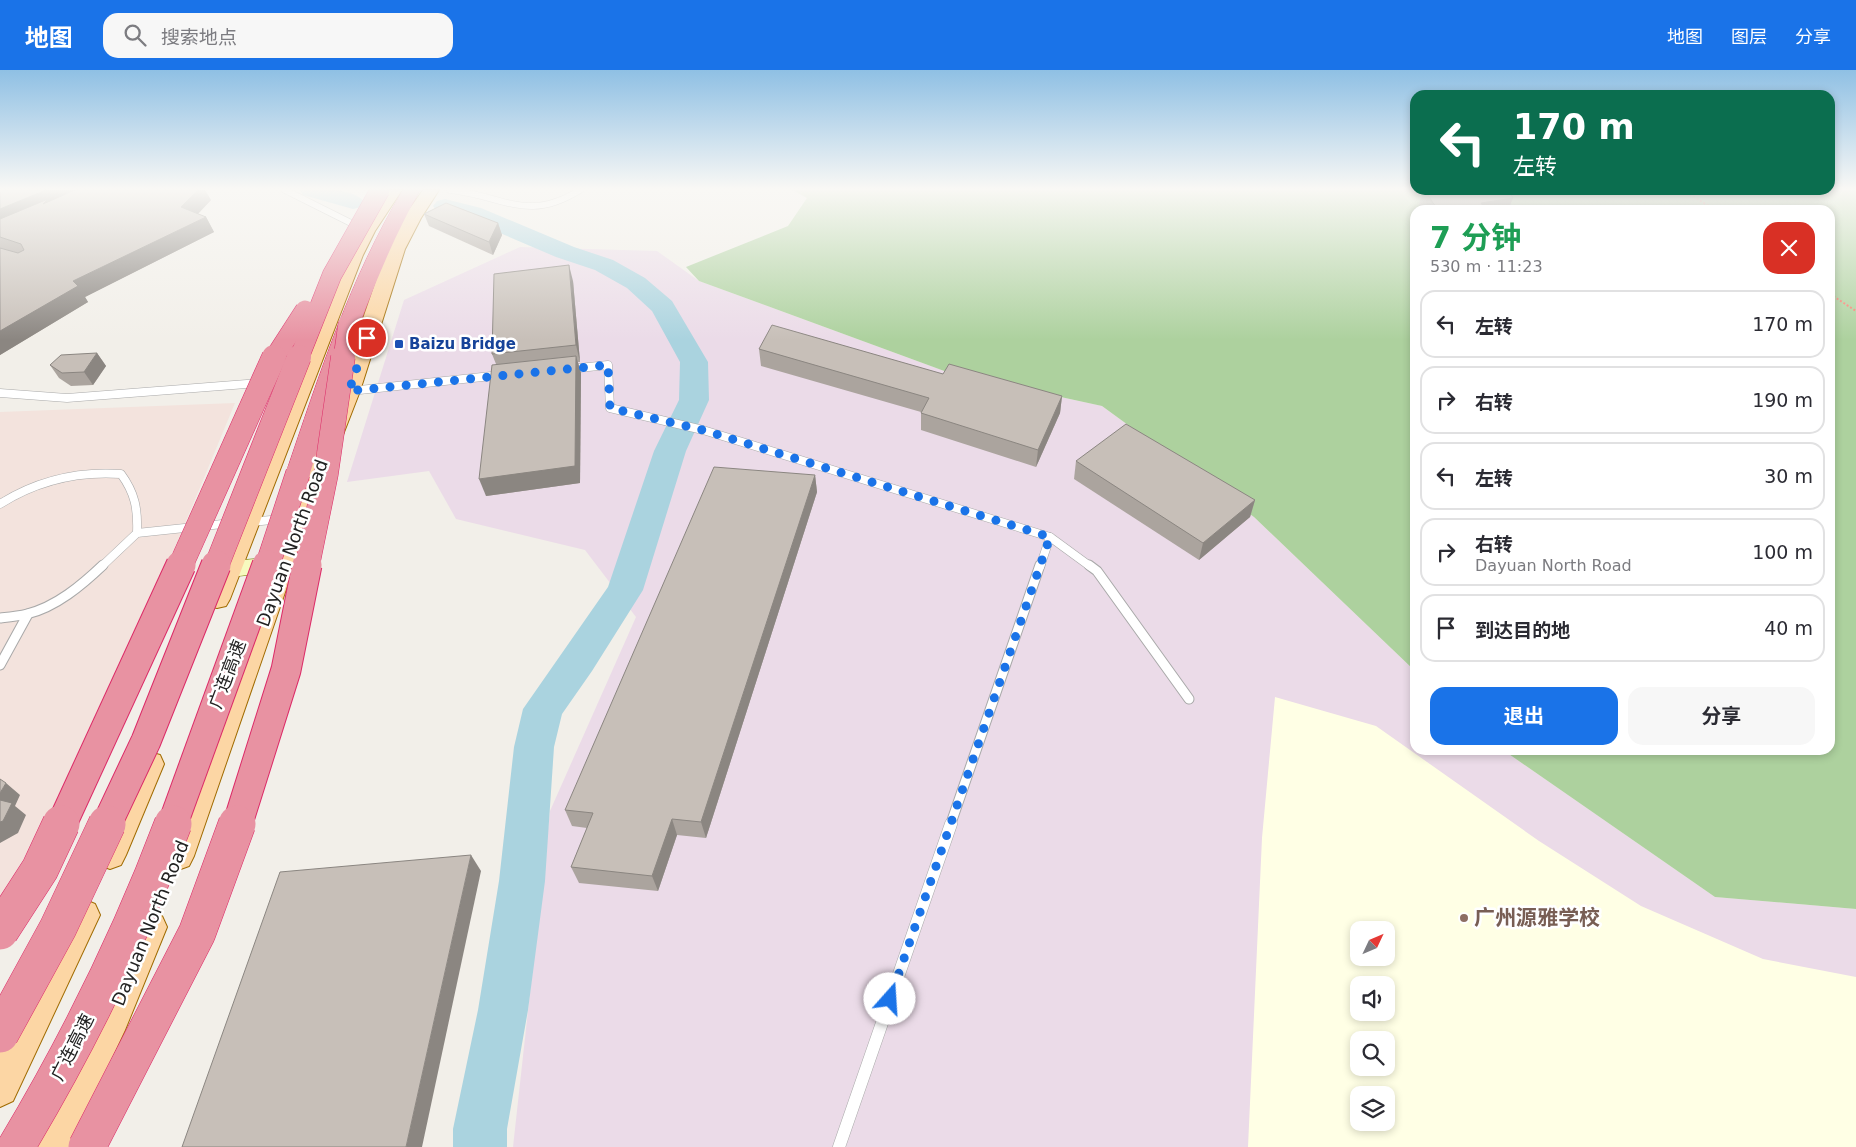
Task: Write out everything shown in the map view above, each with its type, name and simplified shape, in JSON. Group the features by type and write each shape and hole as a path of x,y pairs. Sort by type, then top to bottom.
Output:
{"highway":[{"path":"0,1034 58,928 146,741 332,275 351,240"},
{"name":"广连高速","path":"16,1147 54,1083 136,916 169,834 258,593 348,324 383,240"},
{"path":"0,931 40,869 128,682 276,353 346,249"},
{"path":"87,1147 197,933 230,847 286,670 326,474 348,324"}],"main road":[{"path":"0,1088 63,960 132,806 307,378 332,308 362,240"},
{"name":"Dayuan North Road","path":"50,1147 112,1017 193,818 299,517 349,391 401,240"}],"street":[{"path":"229,569 283,565"}],"lane":[{"path":"558,370 608,365 610,408 703,430 1050,537 1097,571 1189,699"},
{"path":"349,391 508,375"},
{"path":"279,381 307,378"},
{"path":"0,394 67,398 270,382"},
{"path":"0,504 36,485 64,476 98,471 120,474 134,491 138,509 137,533"},
{"path":"0,618 28,614 54,602 84,583 137,533 299,517"},
{"path":"839,1147 1050,537"},
{"path":"0,665 28,614"}],"path":[{"path":"1835,297 1856,311"}],"shaded area":[{"path":"520,247 657,251 699,281 947,372 1102,406 1254,517 1410,666 1410,755 1510,755 1715,897 1856,909 1856,1147 513,1147 550,811 636,617 585,550 456,519 429,471 347,482 404,300"},
{"path":"235,403 96,738 0,898 0,412"},
{"name":"广州源雅学校","path":"1275,697 1376,726 1410,750 1410,755 1417,755 1539,841 1641,906 1763,959 1856,977 1856,1147 1248,1147 1262,838"}],"green space":[{"path":"753,240 1410,240 1410,666 1254,517 1102,406 947,372 699,281 686,267"},
{"path":"1835,240 1856,240 1856,909 1715,897 1510,755 1835,755"}],"building":[{"path":"10,240 158,240 73,281 78,286 0,331 0,248 18,253 24,250 21,244"},
{"path":"569,265 576,345 492,354 494,274"},
{"path":"772,325 943,374 949,364 1062,396 1038,450 921,413 929,398 759,349"},
{"path":"97,353 84,372 62,373 50,365 61,355"},
{"path":"576,356 575,466 479,479 492,365"},
{"path":"1126,424 1255,500 1203,543 1076,461"},
{"path":"714,467 815,475 701,822 672,819 652,876 571,867 593,813 565,810"},
{"path":"0,779 6,783 0,793"},
{"path":"0,800 12,803 3,821 0,822"},
{"path":"471,855 406,1147 182,1147 280,872"}],"waterway":[{"path":"480,1147 480,1129 503,1010 522,881 534,747 543,709 579,661 625,590 670,451 694,400 694,362 663,307 636,283 604,265 537,240"}],"place":[{"name":"Baizu Bridge","path":"399,344"},
{"name":"广州源雅学校","path":"1464,918"}],"route":[{"path":"367,338 349,391 608,365 610,408 703,430 1050,537 890,999"}]}
